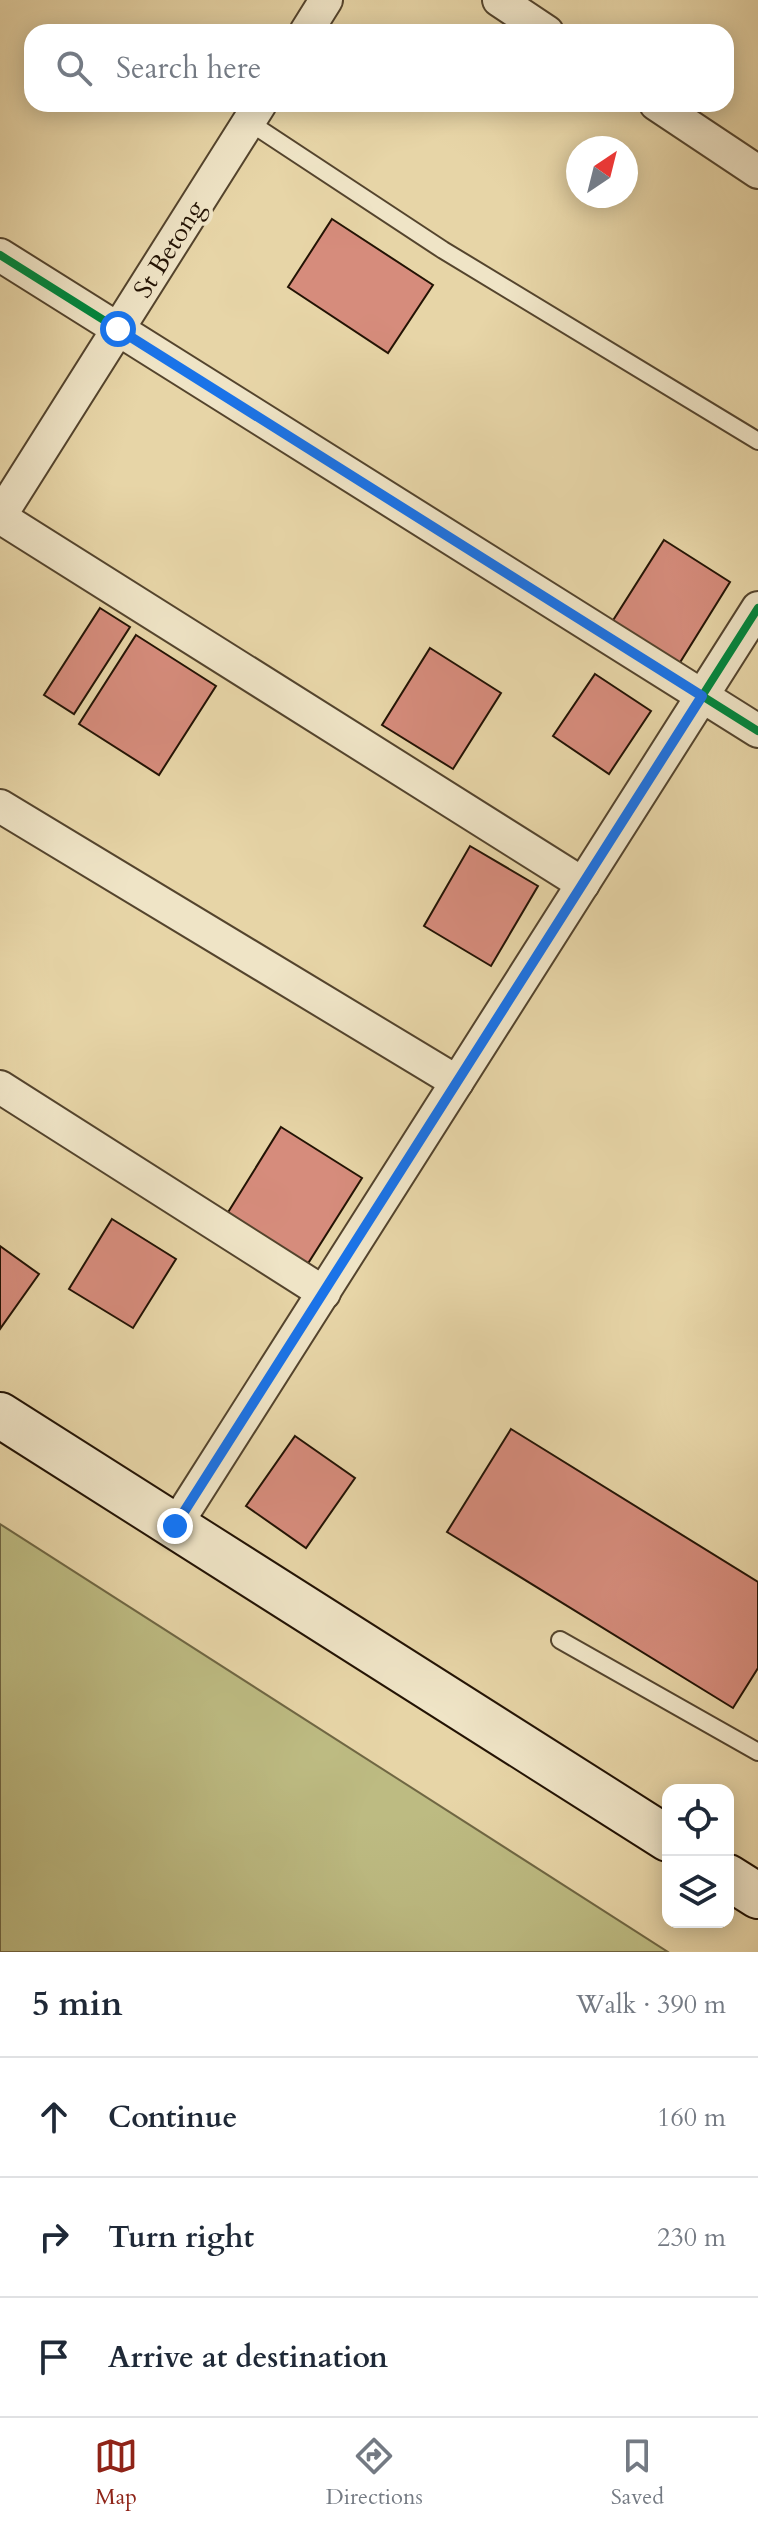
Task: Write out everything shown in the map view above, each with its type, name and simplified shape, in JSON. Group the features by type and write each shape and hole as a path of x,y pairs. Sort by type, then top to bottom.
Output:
{"main road":[{"path":"0,1415 662,1835"},
{"path":"734,1881 758,1896"}],"street":[{"path":"311,24 326,0"},
{"path":"499,0 535,24"},
{"path":"668,112 758,172"},
{"name":"St Betong","path":"0,516 254,113"},
{"path":"0,255 758,731"},
{"path":"0,516 583,884"},
{"path":"175,1526 758,608"},
{"path":"0,806 457,1082"},
{"path":"0,1087 324,1293"}],"lane":[{"path":"254,113 443,250 758,441"},
{"path":"560,1640 758,1752"}],"shaded area":[{"path":"0,1524 668,1952 0,1952"}],"building":[{"path":"332,219 433,285 388,353 288,287"},
{"path":"664,540 730,582 679,664 612,622"},
{"path":"100,608 130,627 74,714 44,695"},
{"path":"136,635 216,686 159,775 79,724"},
{"path":"430,648 501,693 453,769 382,725"},
{"path":"595,674 651,711 609,774 553,736"},
{"path":"470,846 538,886 491,966 424,926"},
{"path":"281,1127 362,1178 307,1265 227,1214"},
{"path":"112,1219 176,1259 133,1328 69,1289"},
{"path":"0,1246 39,1274 0,1329"},
{"path":"511,1429 758,1582 758,1668 733,1708 447,1532"},
{"path":"295,1436 355,1478 306,1548 246,1506"}],"cycle path":[{"path":"0,255 758,731"},
{"path":"175,1526 758,608"}],"route":[{"path":"118,329 702,696 175,1526"}]}
